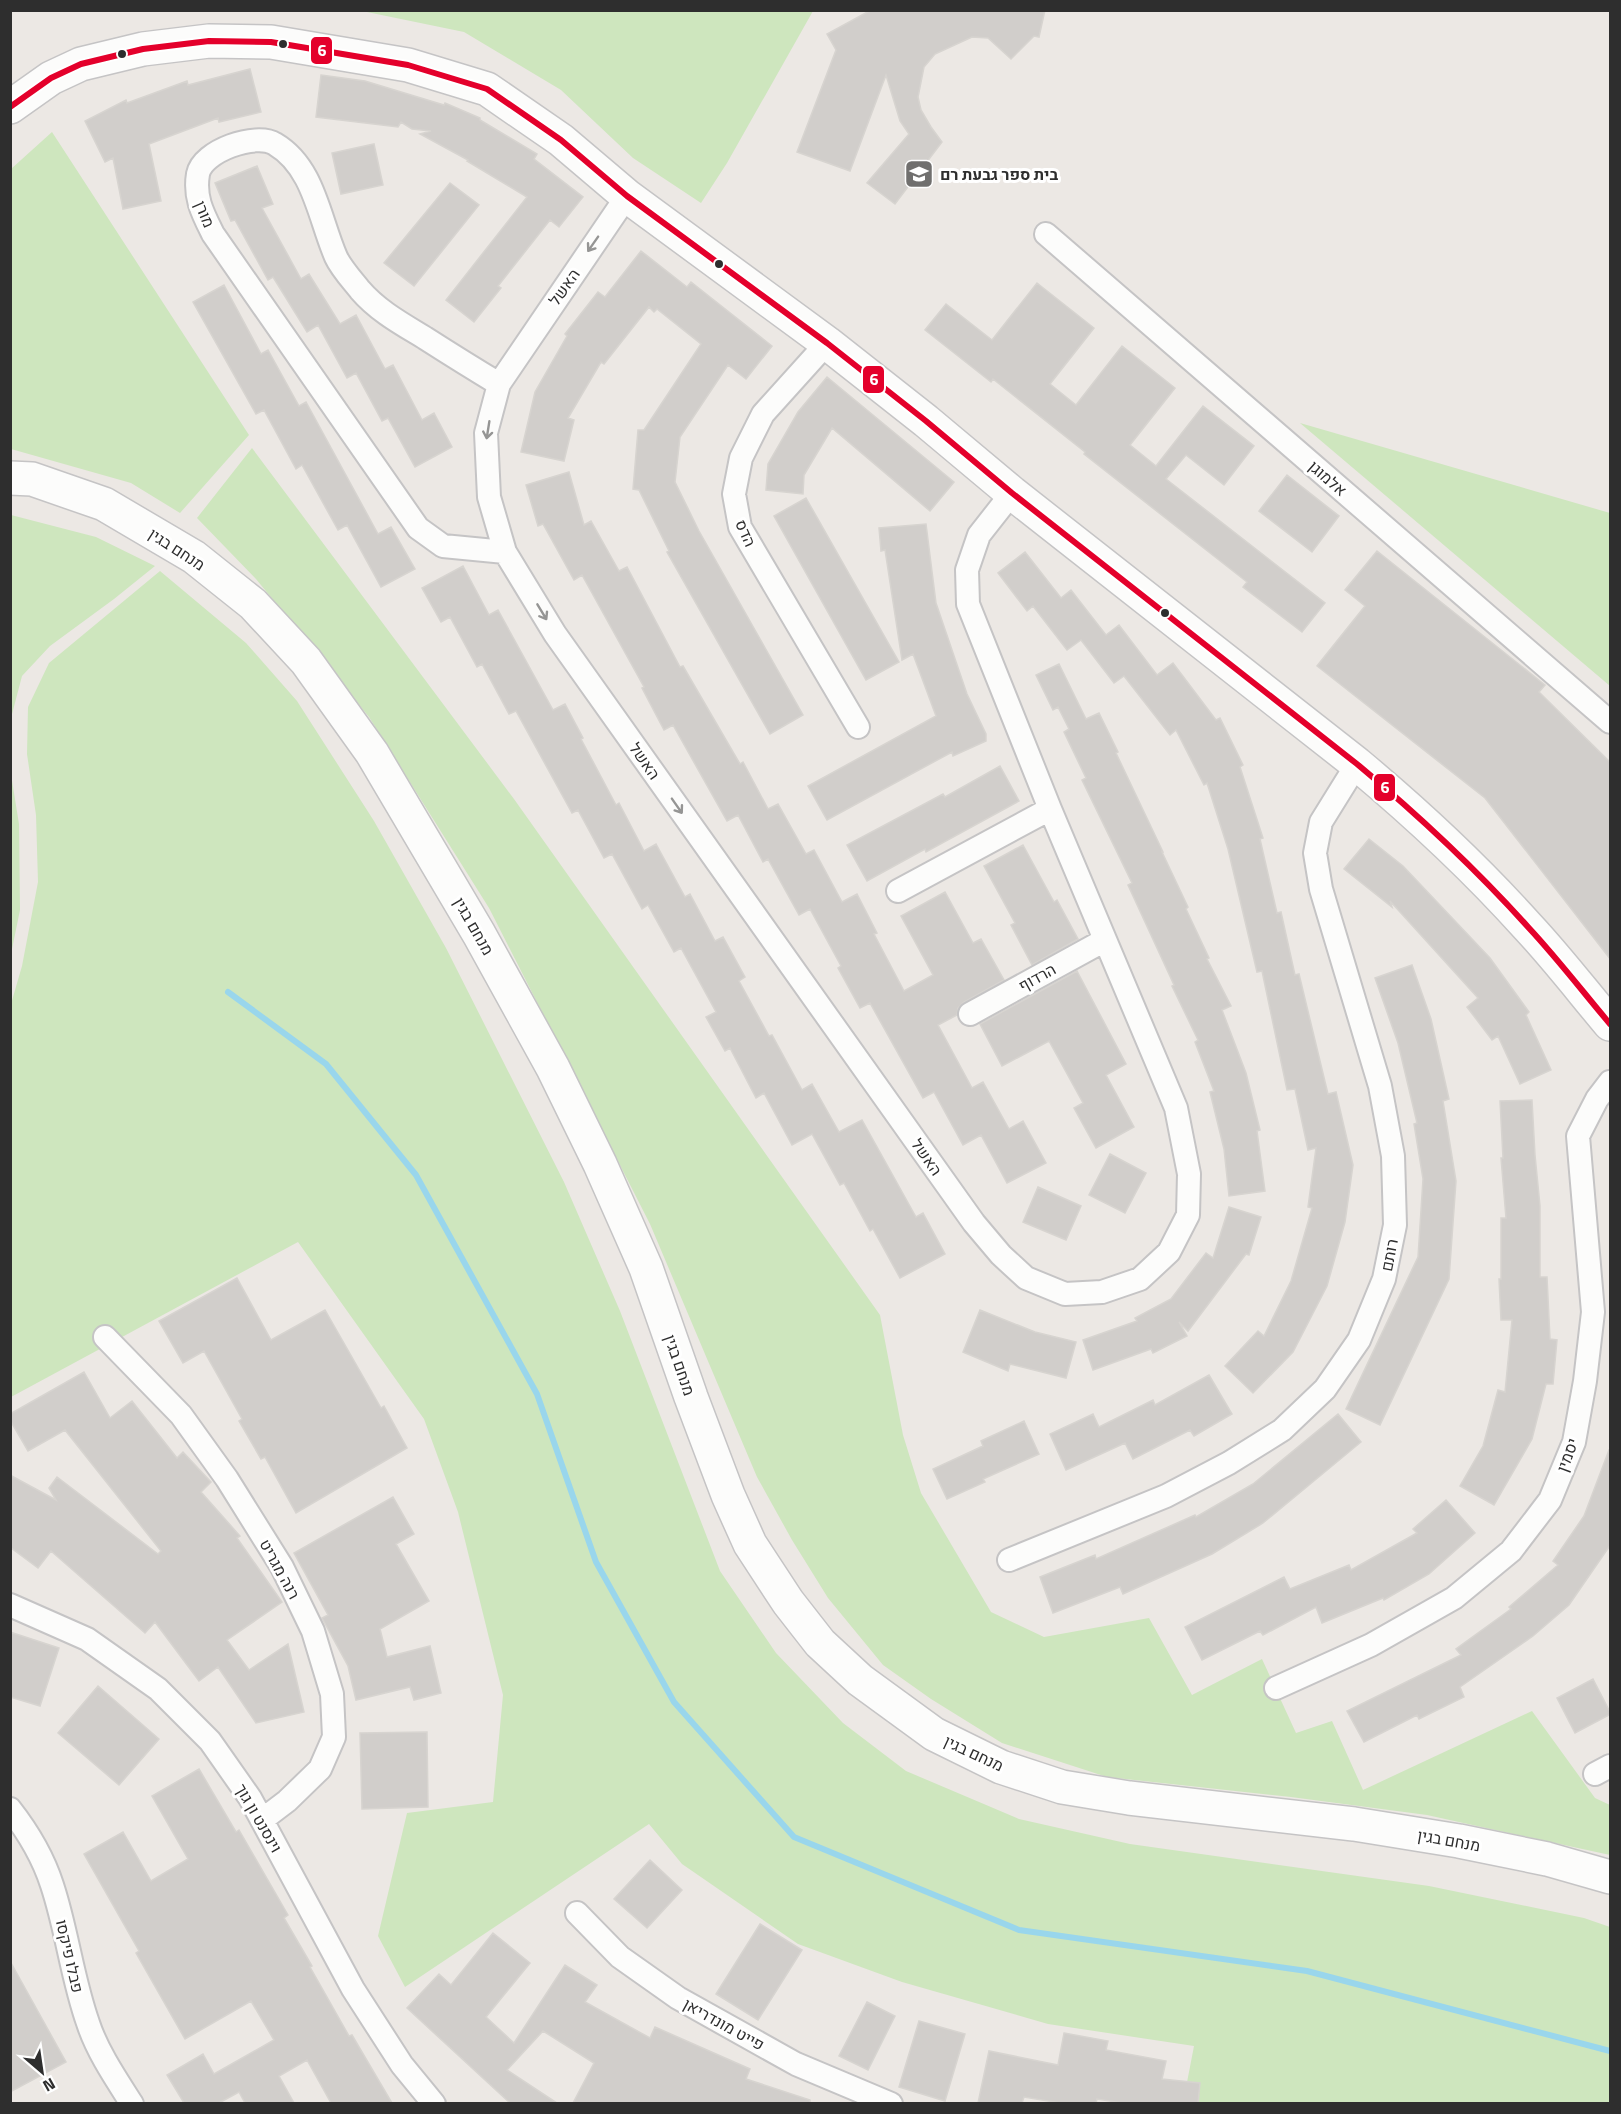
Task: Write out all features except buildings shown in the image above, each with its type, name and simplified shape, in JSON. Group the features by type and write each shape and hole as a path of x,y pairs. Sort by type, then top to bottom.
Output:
{"street":[{"path":"10,107 51,78 81,64 143,49 209,41 271,42 408,65 487,89 561,140 627,196 827,343 1012,493 1409,807 1529,928 1611,1024"},
{"name":"מורן","path":"499,384 383,312 360,290 337,260 303,170 289,153 272,142 245,142 216,152 198,171 196,191 198,204 213,234 418,528 443,546 505,552"},
{"name":"האשל","path":"627,196 499,384 486,433 489,497 505,552 555,634 974,1223 1001,1255 1026,1278 1065,1294 1102,1292 1140,1279 1169,1252 1188,1215 1189,1174 1176,1108 1050,809 968,604 967,570 979,535 1012,493"},
{"name":"אלמוגן","path":"1046,234 1611,722"},
{"name":"הדס","path":"827,343 763,414 741,458 734,494 740,527 858,727"},
{"name":"מנחם בגין","path":"10,478 32,479 104,504 195,557 253,604 306,661 372,753 485,944 553,1068 589,1143 646,1268 691,1397 750,1544 788,1602 820,1643 860,1680 934,1734 1000,1767 1062,1787 1129,1798 1401,1831 1547,1859 1611,1877"},
{"name":"רותם","path":"1009,1560 1166,1496 1229,1463 1282,1430 1325,1389 1359,1340 1384,1280 1395,1225 1393,1156 1380,1086 1321,889 1315,853 1321,822 1356,764"},
{"path":"898,891 1050,809"},
{"name":"הרדוף","path":"970,1014 1105,940"},
{"name":"יסמין","path":"1276,1688 1371,1645 1454,1598 1510,1551 1550,1500 1574,1442 1585,1381 1593,1312 1578,1136 1597,1099 1611,1082"},
{"name":"רנה מגריט","path":"105,1337 181,1415 226,1479 282,1567 313,1630 332,1694 334,1737 320,1770 287,1801 262,1820"},
{"name":"וינסנט ון גוך","path":"10,1605 87,1639 158,1689 210,1741 250,1798 353,1989 402,2065 434,2103"},
{"name":"פבלו פיקסו","path":"10,1809 37,1848 52,1884 88,2026 132,2103"},
{"name":"פייט מונדריאן","path":"577,1913 620,1957 678,1998 796,2064 891,2103"}],"green space":[{"path":"813,10 727,163 701,203 633,158 561,90 464,32 362,11"},
{"path":"52,132 249,435 180,513 131,483 11,449 11,169"},
{"path":"1300,423 1610,513 1610,686"},
{"path":"252,448 514,799 880,1315 903,1435 921,1493 991,1612 1044,1637 1149,1618 1192,1695 1262,1659 1296,1733 1332,1721 1363,1790 1532,1711 1595,1798 1610,1805 1610,1855 1427,1815 1291,1797 1107,1777 1002,1743 931,1699 883,1665 828,1598 757,1477 650,1224 489,908 369,717 256,579 197,518"},
{"path":"11,515 96,537 155,566 50,646 22,676 11,718"},
{"path":"160,571 246,643 297,701 374,821 446,948 564,1182 620,1311 720,1571 776,1653 843,1723 906,1771 1019,1819 1130,1844 1429,1886 1584,1918 1610,1927 1610,2103 1183,2103 1194,2046 1048,2024 902,1982 798,1944 682,1864 649,1824 405,1987 378,1936 407,1813 493,1802 503,1695 458,1512 424,1419 298,1242 11,1397 11,1004 22,966 38,882 36,815 27,754 28,707 49,663"},
{"path":"10,768 19,824 20,910 11,954"}],"waterway":[{"path":"228,992 326,1064 416,1175 537,1394 596,1562 674,1702 794,1837 1019,1930 1307,1971 1610,2051"}],"transit line":[{"name":"6","path":"10,107 51,78 81,64 143,49 209,41 271,42 408,65 487,89 561,140 627,196 827,343 1012,493 1357,764 1402,802 1508,905 1610,1024"}],"place":[{"name":"בית ספר גבעת רם","path":"919,174"}]}
